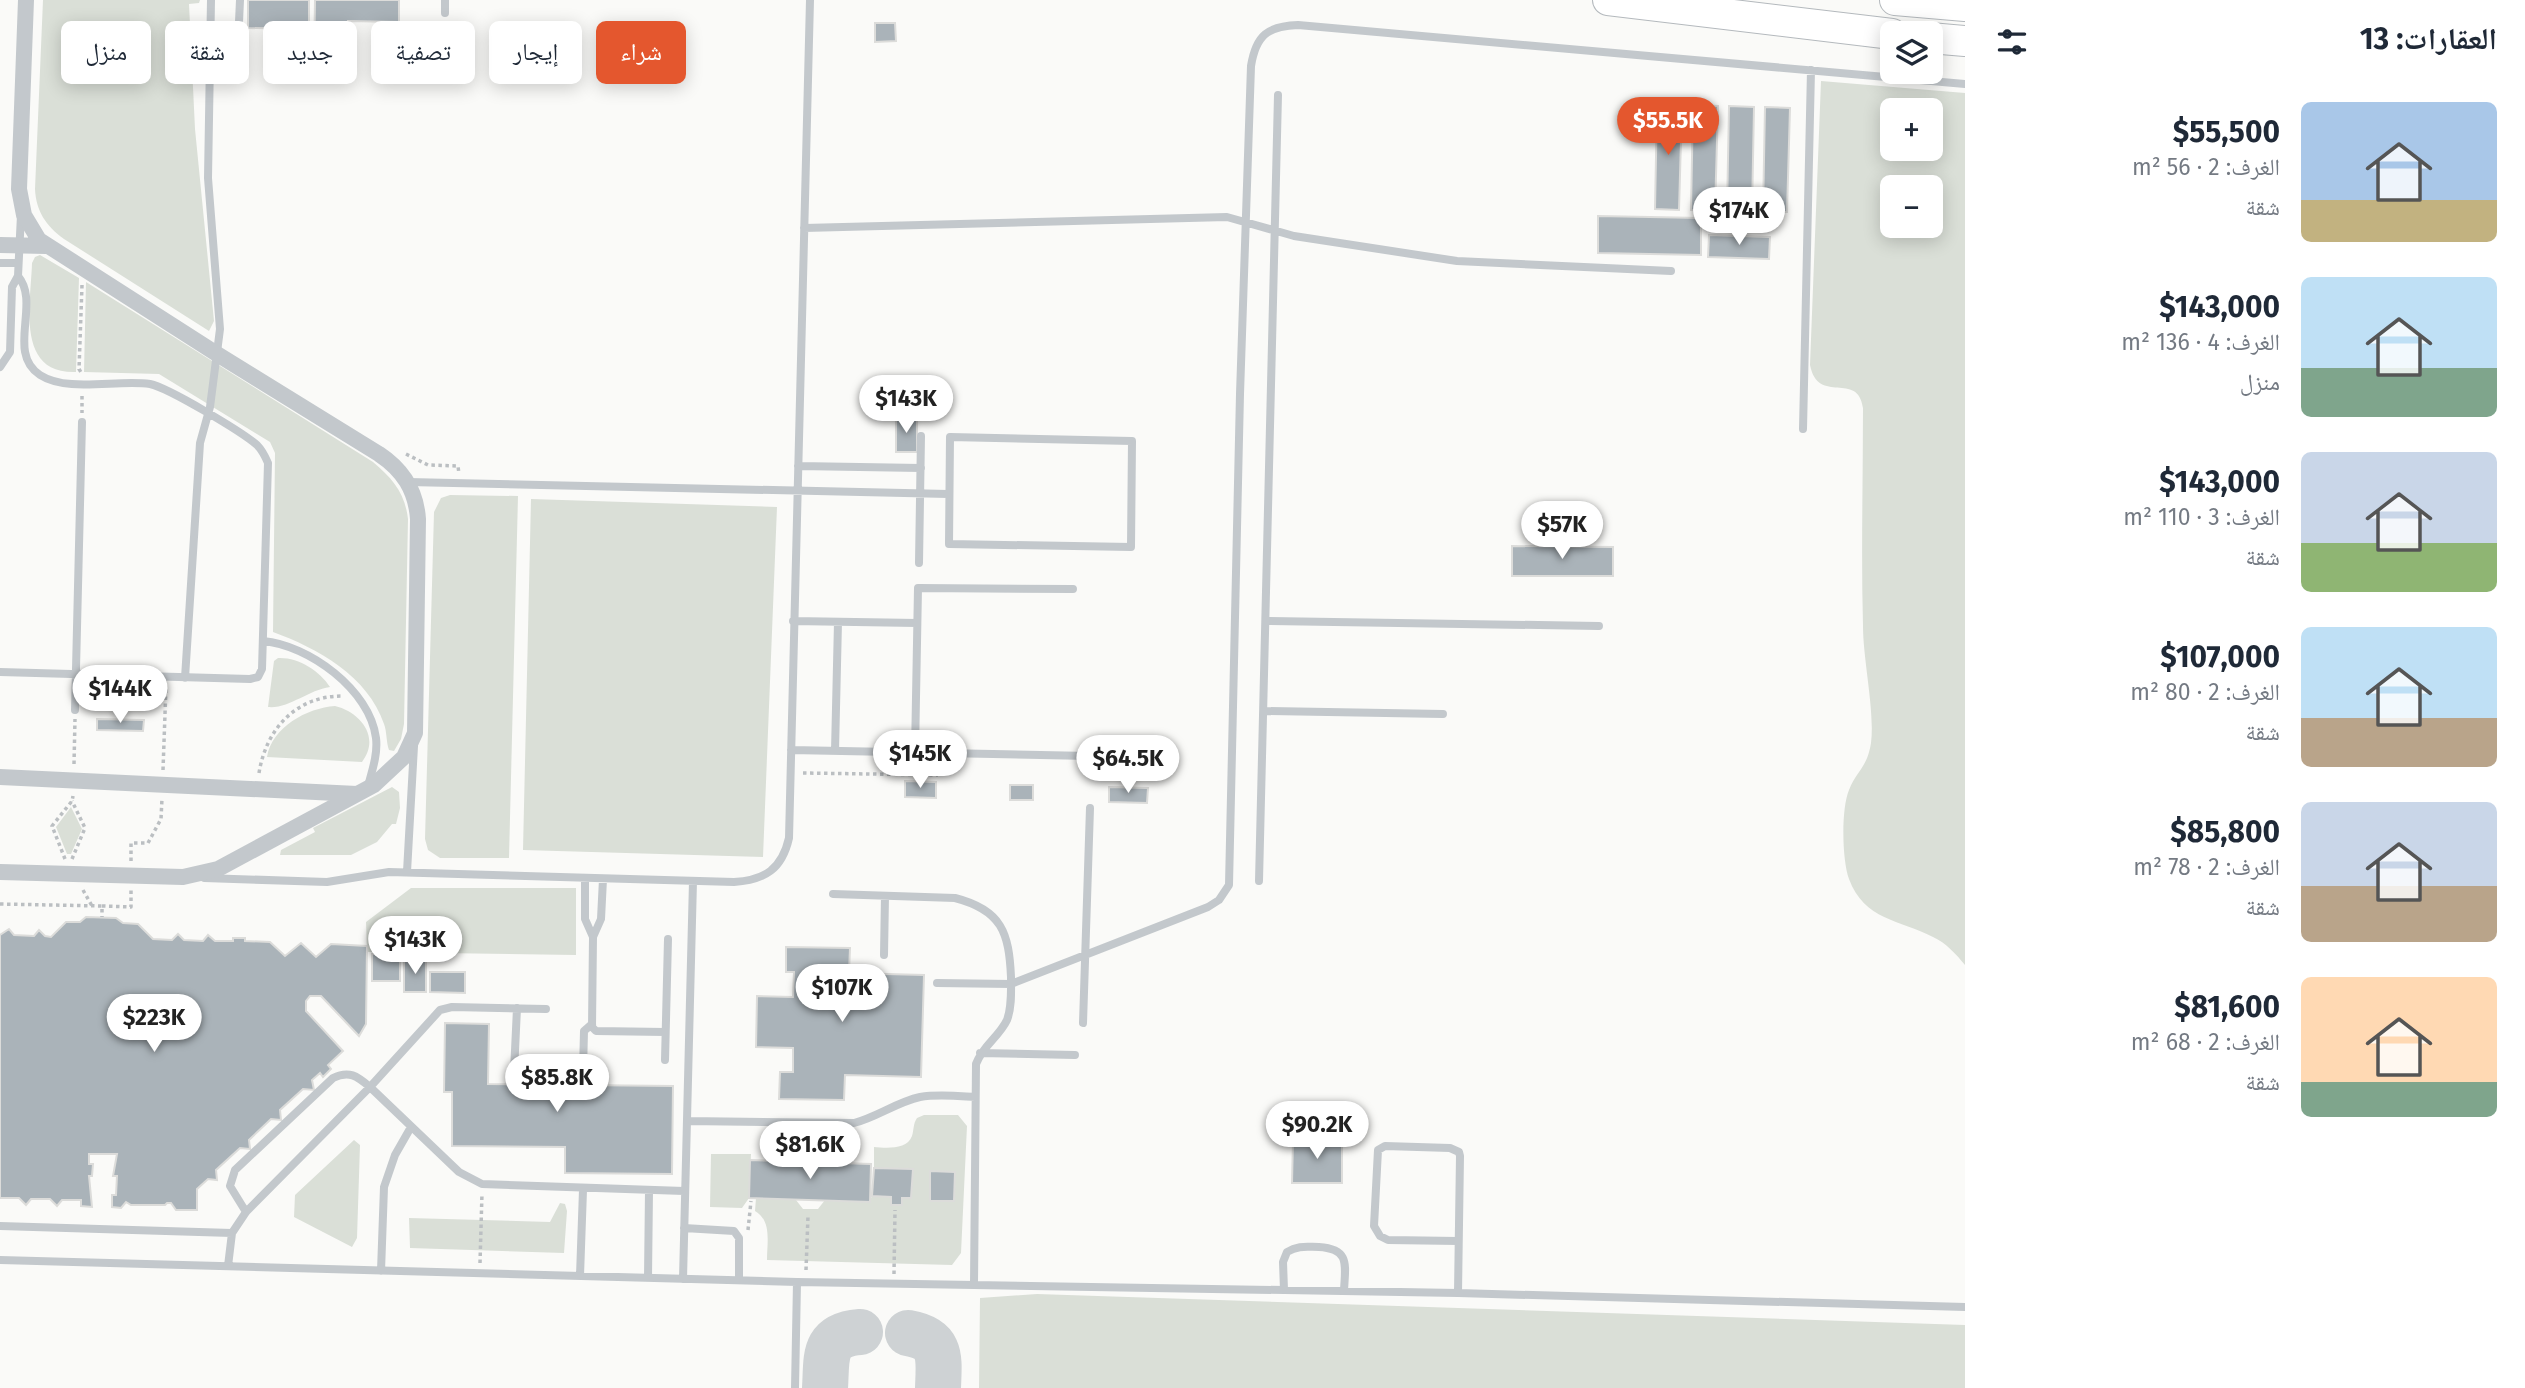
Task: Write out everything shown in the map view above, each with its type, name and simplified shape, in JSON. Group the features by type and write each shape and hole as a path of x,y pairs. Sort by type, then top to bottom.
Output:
{"highway":[{"path":"1608,0 1880,33"},
{"path":"1895,0 1965,6"},
{"path":"1943,39 1965,41"}],"street":[{"path":"0,872 183,877 210,872 235,862 362,791 395,768 415,733 418,519 417,506 408,482 400,471 379,454 46,246 28,224 21,206 19,189 26,0"},
{"path":"0,245 46,246"},
{"path":"0,777 362,791"}],"lane":[{"path":"185,678 198,461 208,415 220,320 208,154 211,0"},
{"path":"240,0 240,21"},
{"path":"445,0 445,13"},
{"path":"183,877 327,882 372,874 407,872 752,881 772,873 780,864 789,838 810,0"},
{"path":"937,983 1011,984 1208,907 1219,900 1229,885 1245,222 1252,57 1264,34 1280,25 1965,84"},
{"path":"1803,429 1811,70"},
{"path":"1259,881 1278,95"},
{"path":"0,672 255,679 261,674 263,641 268,463 264,454 251,440 153,385 48,379 32,369 27,360 24,337 25,291 18,276 21,206"},
{"path":"804,228 1221,217 1275,232 1489,265 1671,271"},
{"path":"0,263 18,263"},
{"path":"0,368 10,352 12,286 18,276"},
{"path":"75,710 82,422"},
{"path":"919,563 921,436"},
{"path":"951,437 1128,440 1133,443 1129,548 950,545 947,540 948,494 948,441 951,437"},
{"path":"798,466 921,468"},
{"path":"408,482 948,494"},
{"path":"915,752 920,586 1073,589"},
{"path":"793,621 917,622"},
{"path":"1266,621 1599,626"},
{"path":"835,751 838,622"},
{"path":"263,641 292,648 322,663 341,679 355,696 372,724 376,738 374,767 362,791"},
{"path":"1264,711 1443,714"},
{"path":"407,872 415,733"},
{"path":"790,750 1139,757"},
{"path":"1083,1023 1090,808"},
{"path":"584,878 584,919 593,937"},
{"path":"603,879 601,919 593,937 592,1024 596,1031 665,1032"},
{"path":"683,1279 693,881"},
{"path":"832,894 955,898 975,903 992,914 1004,930 1010,950 1010,1010 1007,1020 980,1053 976,1064 974,1284"},
{"path":"884,955 885,896"},
{"path":"665,1060 667,939"},
{"path":"228,1266 232,1233 246,1212 370,1087 440,1010 452,1007 545,1009"},
{"path":"514,1072 517,1008"},
{"path":"583,1071 584,1031 592,1024"},
{"path":"980,1053 1075,1055"},
{"path":"246,1212 230,1186 235,1170 340,1074 356,1075 458,1171 482,1184 583,1190 684,1191"},
{"path":"687,1121 854,1123 872,1119 919,1097 975,1097"},
{"path":"380,1271 384,1187 388,1171 411,1127"},
{"path":"1458,1241 1388,1240 1380,1236 1374,1227 1378,1150 1385,1146 1457,1150 1460,1156 1458,1293"},
{"path":"580,1276 583,1190"},
{"path":"648,1278 649,1191"},
{"path":"0,1226 232,1233"},
{"path":"684,1228 734,1231 739,1238 739,1280"},
{"path":"1284,1290 1283,1262 1287,1252 1297,1246 1334,1248 1342,1253 1345,1263 1344,1291"},
{"path":"0,1260 802,1282 1458,1293 1965,1307"},
{"path":"795,1388 802,1282"}],"path":[{"path":"82,422 82,383 79,369 82,281 86,271"},
{"path":"405,454 428,465 458,467 459,483"},
{"path":"0,904 131,907 131,843 148,844 161,819 166,677"},
{"path":"258,789 263,754 279,724 311,700 327,696 355,696"},
{"path":"72,800 52,825 69,865 85,828 72,800 75,710"},
{"path":"790,773 938,775"},
{"path":"75,875 93,906"},
{"path":"102,906 102,917"},
{"path":"479,1273 482,1184"},
{"path":"739,1238 748,1229 751,1201"},
{"path":"894,1282 895,1210"},
{"path":"802,1282 808,1216"}],"shaded area":[{"path":"43,0 200,0 199,3 189,4 190,21 165,21 165,84 193,84 214,321 209,331 64,239 52,229 40,211 35,189"},
{"path":"1821,81 1965,93 1965,965 1938,939 1873,911 1856,893 1849,879 1843,834 1846,798 1867,758 1872,730 1863,626 1863,408 1860,397 1854,391 1829,387 1814,377 1810,365"},
{"path":"40,255 79,278 76,372 57,370 43,361 35,349 29,316 30,297 32,263 35,257"},
{"path":"86,282 373,462 397,487 408,519 404,724 401,739 394,751 389,750 385,727 376,707 353,678 323,655 273,632 275,453 270,442 159,374 84,372"},
{"path":"450,495 518,496 509,858 440,858 428,850 425,839 434,512 441,498"},
{"path":"531,499 777,507 763,857 523,850"},
{"path":"278,658 308,666 330,687 283,705 268,707 274,661"},
{"path":"335,706 352,714 365,727 369,744 362,762 267,757 276,737 292,721 313,711"},
{"path":"392,787 399,792 400,808 396,824 392,824 377,842 351,855 280,855 281,850 315,832 313,828"},
{"path":"71,807 82,829 71,854 67,854 56,827"},
{"path":"411,888 576,888 576,955 367,952 366,922"},
{"path":"924,1115 958,1115 967,1126 961,1253 952,1265 767,1260 766,1226 755,1211 756,1198 796,1200 803,1209 818,1209 825,1200 869,1202 872,1196 891,1197 891,1205 902,1205 902,1198 911,1198 912,1170 874,1168 874,1147 906,1144 912,1136 917,1118","holes":["930,1171 955,1172 954,1201 930,1200"]},
{"path":"354,1140 360,1145 357,1238 352,1247 294,1217 295,1195"},
{"path":"711,1154 751,1154 749,1198 742,1208 710,1207"},
{"path":"560,1203 565,1204 567,1211 564,1253 410,1248 409,1218 550,1222"},
{"path":"1037,1294 1965,1325 1965,1388 979,1388 980,1298"}],"building":[{"path":"248,0 309,0 309,21 263,21 263,28 249,28"},
{"path":"315,0 399,0 399,21 315,21"},
{"path":"875,23 895,23 896,41 875,42"},
{"path":"1657,105 1682,105 1679,210 1655,209"},
{"path":"1693,105 1718,106 1715,211 1691,210"},
{"path":"1729,106 1754,107 1752,212 1727,211"},
{"path":"1765,107 1790,108 1787,212 1763,212"},
{"path":"1598,216 1701,218 1701,255 1598,253"},
{"path":"1709,235 1770,237 1769,259 1708,257"},
{"path":"929,398 941,398 941,410 929,410"},
{"path":"896,418 917,418 917,452 896,452"},
{"path":"1512,546 1613,547 1613,576 1512,576"},
{"path":"97,719 144,720 143,731 97,730"},
{"path":"905,781 936,782 936,798 905,797"},
{"path":"1010,785 1033,785 1033,800 1010,800"},
{"path":"1109,787 1148,788 1147,803 1109,802"},
{"path":"86,917 116,918 123,923 138,924 153,939 172,940 178,934 184,940 203,941 208,935 215,941 245,938 245,941 270,942 285,956 301,943 316,957 331,944 367,946 366,1024 359,1036 321,996 310,996 306,1001 306,1011 343,1051 328,1065 331,1069 323,1077 320,1073 312,1080 314,1090 303,1089 280,1110 281,1120 271,1119 249,1140 250,1149 240,1148 216,1170 217,1180 208,1179 197,1189 197,1210 176,1210 171,1203 131,1205 126,1202 121,1208 112,1207 112,1195 116,1195 117,1176 113,1176 117,1154 89,1154 89,1164 93,1164 92,1176 89,1176 92,1207 81,1206 81,1200 62,1200 57,1206 50,1199 31,1199 26,1205 19,1198 0,1198 0,935 9,929 14,935 34,936 39,930 45,936 51,937 66,922 80,922"},
{"path":"786,947 850,948 849,973 924,975 921,1077 845,1075 844,1100 779,1099 780,1072 793,1072 793,1048 756,1047 757,996 793,997 794,972 786,972"},
{"path":"372,954 400,954 400,981 372,981"},
{"path":"404,961 426,961 426,992 404,992"},
{"path":"430,972 465,972 465,993 430,992"},
{"path":"445,1023 489,1024 488,1084 673,1086 672,1174 565,1173 565,1147 452,1146 452,1092 444,1092"},
{"path":"1293,1139 1342,1139 1342,1183 1292,1183"},
{"path":"750,1160 871,1164 870,1202 749,1198"},
{"path":"874,1168 913,1169 911,1198 902,1198 902,1205 891,1205 891,1197 872,1196"},
{"path":"930,1171 955,1172 954,1201 930,1201"}],"taxiway":[{"path":"825,1388 827,1357 833,1343 848,1334 860,1332"},
{"path":"908,1333 928,1340 933,1345 938,1359 938,1388"}]}
